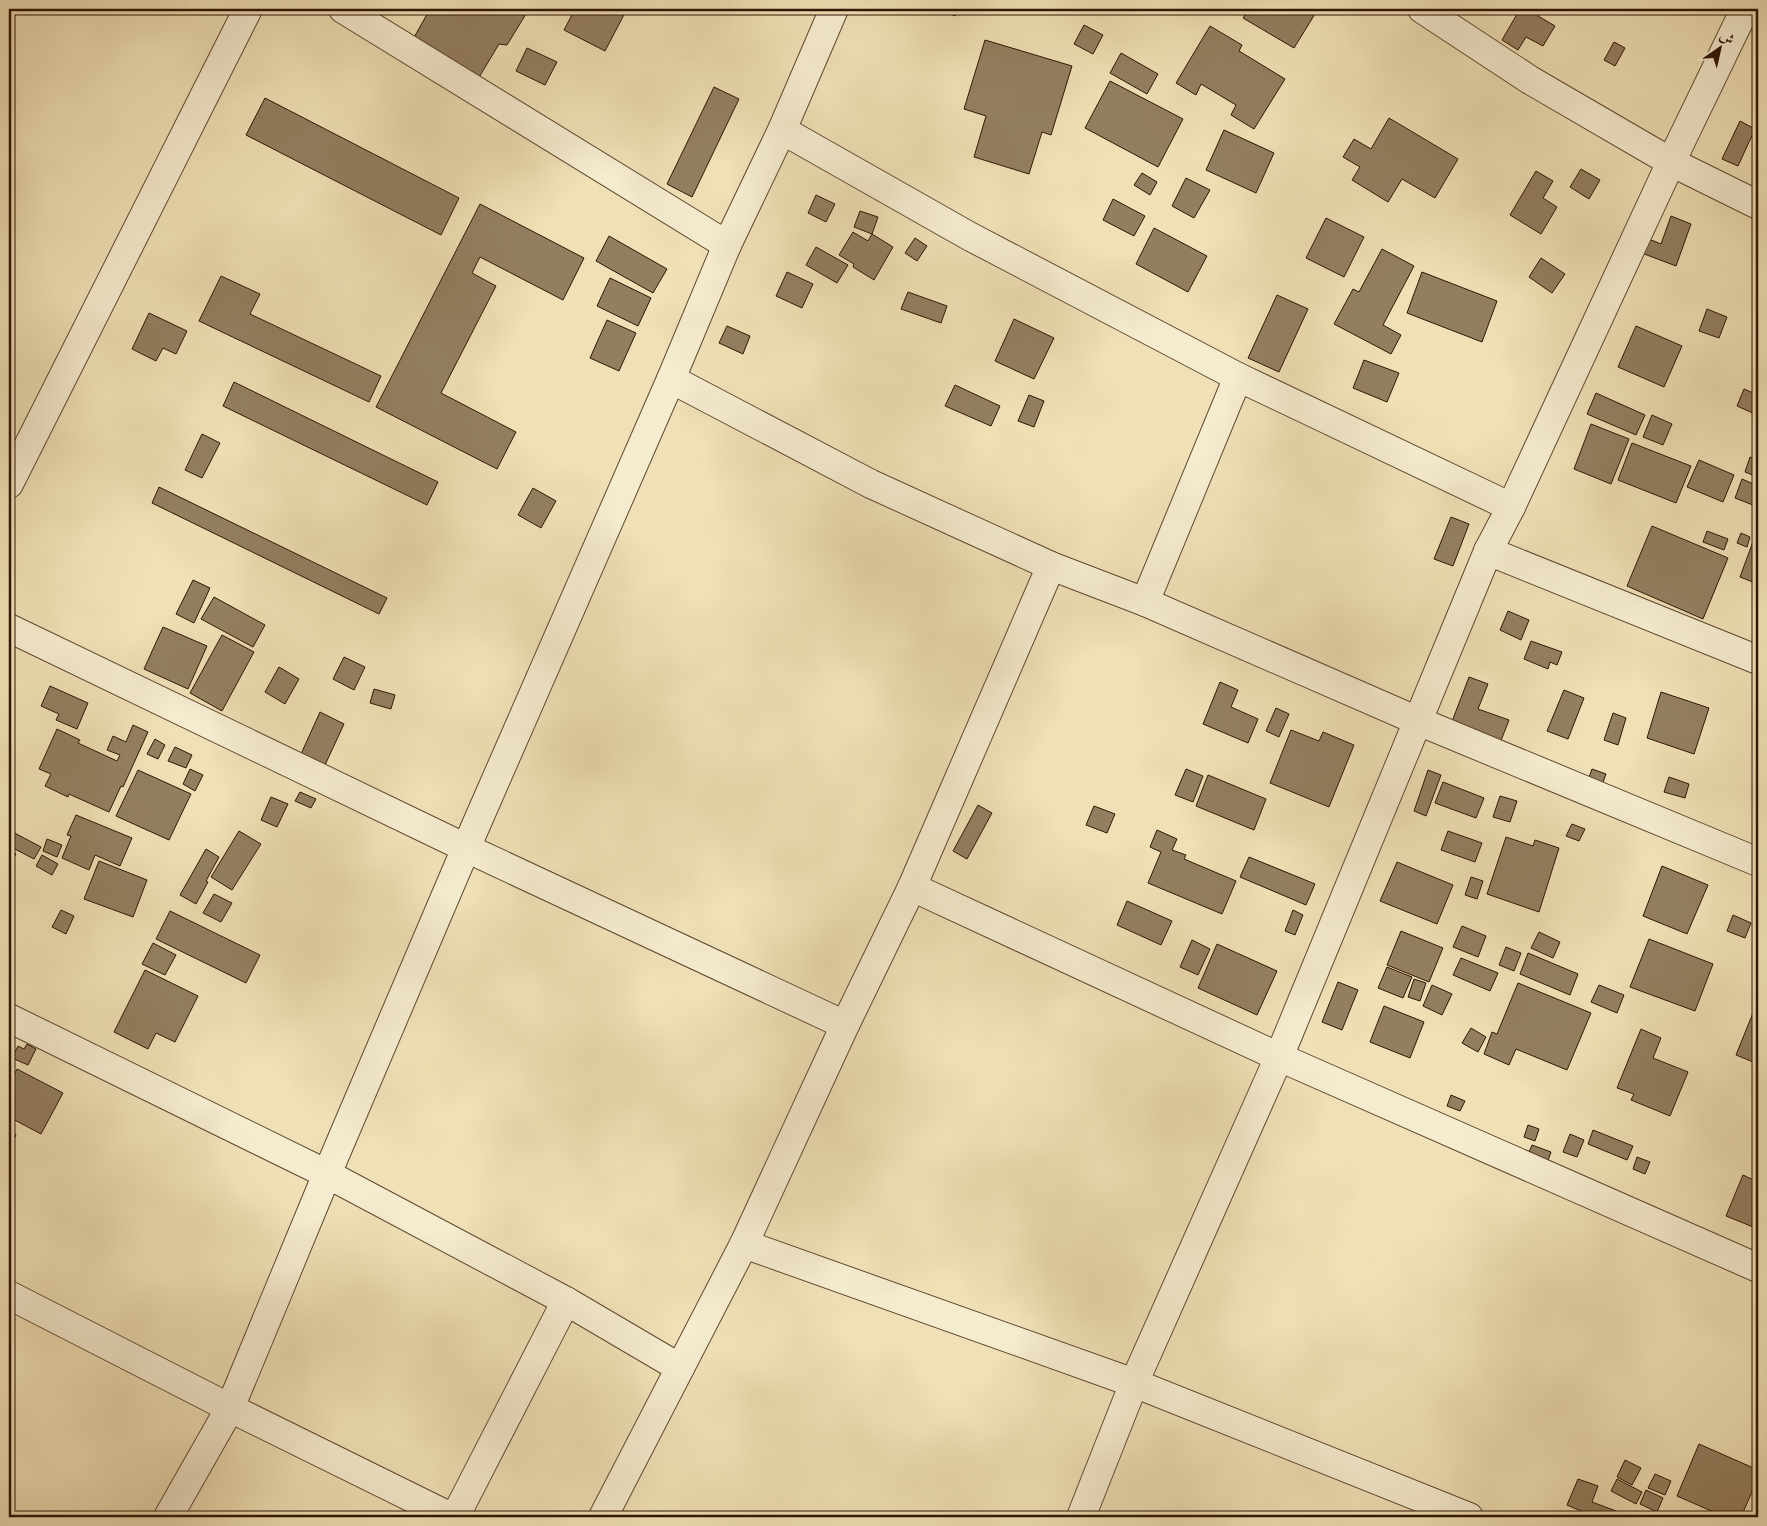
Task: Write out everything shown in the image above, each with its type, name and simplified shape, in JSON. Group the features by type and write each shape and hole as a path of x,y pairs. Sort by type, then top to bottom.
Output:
{"street":[{"path":"9,484 248,9"},
{"path":"343,9 727,245"},
{"path":"168,1517 230,1408 466,848 671,379 727,245 782,130 834,9"},
{"path":"1422,9 1530,80 1671,162 1758,205"},
{"path":"1081,1517 1134,1382 1279,1057 1488,551 1511,508 1671,162 1745,9"},
{"path":"782,130 968,236 1238,377 1511,508"},
{"path":"1144,602 1238,377"},
{"path":"671,379 871,484 1051,566 1144,602 1418,721 1758,862"},
{"path":"1488,551 1758,660"},
{"path":"604,1517 744,1244 845,1025 912,888 1051,566"},
{"path":"9,628 466,848 845,1025"},
{"path":"912,888 1279,1057 1758,1268"},
{"path":"9,1018 327,1174 566,1301 680,1368"},
{"path":"744,1244 1134,1382 1469,1517"},
{"path":"9,1296 451,1517"},
{"path":"455,1517 566,1301"}],"building":[{"path":"430,9 529,9 507,45 499,44 478,79 412,41"},
{"path":"575,9 627,9 605,51 564,30"},
{"path":"940,9 958,9 955,16"},
{"path":"1249,9 1318,9 1294,48 1243,18"},
{"path":"1520,9 1542,9 1538,16 1555,26 1543,46 1526,37 1518,50 1502,40"},
{"path":"1084,25 1103,35 1093,54 1074,44"},
{"path":"1210,26 1242,45 1239,51 1285,79 1254,129 1231,115 1236,105 1201,84 1196,95 1176,83"},
{"path":"985,40 1072,66 1051,135 1042,132 1029,174 974,157 986,116 964,109"},
{"path":"1614,42 1625,48 1615,66 1604,60"},
{"path":"527,48 557,62 545,85 516,71"},
{"path":"1121,53 1158,74 1147,94 1110,73"},
{"path":"1110,81 1183,119 1158,167 1085,128"},
{"path":"714,87 739,99 692,197 667,184"},
{"path":"265,98 459,198 441,235 246,135"},
{"path":"1389,118 1458,159 1435,198 1402,179 1388,202 1352,180 1360,167 1343,157 1354,139 1371,149"},
{"path":"1740,121 1755,129 1738,166 1722,159"},
{"path":"1224,130 1274,153 1256,193 1206,170"},
{"path":"1581,169 1600,180 1589,199 1570,187"},
{"path":"1536,171 1553,181 1543,198 1557,207 1541,234 1510,215"},
{"path":"1142,173 1157,182 1150,195 1134,185"},
{"path":"1186,178 1210,190 1194,218 1172,206"},
{"path":"816,195 835,204 826,222 808,213"},
{"path":"1113,199 1145,216 1134,236 1103,220"},
{"path":"480,204 584,258 563,300 480,257 472,273 496,286 441,393 516,432 497,469 376,407"},
{"path":"860,211 878,217 872,234 854,227"},
{"path":"1671,216 1691,224 1676,266 1639,252 1644,237 1661,244"},
{"path":"1326,218 1364,237 1344,277 1306,258"},
{"path":"1154,228 1207,256 1188,292 1136,264"},
{"path":"853,232 868,241 872,234 893,247 874,280 853,267 854,264 839,255"},
{"path":"609,236 667,269 653,293 596,261"},
{"path":"915,238 927,246 917,261 905,253"},
{"path":"816,247 848,265 837,283 806,265"},
{"path":"1382,249 1414,266 1383,325 1401,335 1391,354 1334,324 1353,289 1359,292"},
{"path":"1541,258 1565,274 1552,293 1529,277"},
{"path":"787,272 813,284 802,308 776,296"},
{"path":"1422,272 1497,301 1482,342 1407,313"},
{"path":"221,276 260,294 250,314 381,376 369,402 199,321"},
{"path":"610,278 651,298 638,326 597,306"},
{"path":"908,292 947,306 941,323 901,309"},
{"path":"1277,295 1308,309 1279,372 1248,358"},
{"path":"1707,309 1727,317 1719,338 1699,331"},
{"path":"149,313 187,331 176,354 163,348 156,361 132,349"},
{"path":"1014,319 1054,338 1034,379 995,361"},
{"path":"607,320 636,333 619,371 590,358"},
{"path":"727,326 750,336 743,354 719,343"},
{"path":"1636,326 1682,346 1664,387 1618,367"},
{"path":"1758,336 1758,356 1752,353"},
{"path":"1364,360 1399,373 1387,402 1353,388"},
{"path":"234,382 438,482 427,505 223,406"},
{"path":"955,385 1000,406 991,426 945,406"},
{"path":"1744,389 1758,395 1757,415 1737,406"},
{"path":"1596,393 1645,415 1636,435 1587,414"},
{"path":"1029,395 1044,401 1034,427 1018,421"},
{"path":"1652,415 1672,424 1663,445 1643,437"},
{"path":"1591,424 1629,439 1611,484 1574,469"},
{"path":"202,434 220,443 202,478 185,470"},
{"path":"1632,443 1691,466 1676,503 1618,480"},
{"path":"1750,457 1758,460 1758,477 1745,472"},
{"path":"1699,460 1734,475 1723,502 1687,487"},
{"path":"1742,479 1758,486 1758,507 1735,498"},
{"path":"159,487 387,598 379,614 152,503"},
{"path":"533,488 556,501 541,528 518,515"},
{"path":"1451,517 1469,524 1453,566 1434,559"},
{"path":"1652,526 1728,558 1703,619 1627,586"},
{"path":"1707,531 1728,539 1724,550 1703,542"},
{"path":"1741,533 1750,537 1747,547 1737,543"},
{"path":"1754,539 1758,541 1758,584 1740,577"},
{"path":"193,580 210,588 194,623 176,614"},
{"path":"214,597 265,625 253,647 201,619"},
{"path":"1508,611 1529,620 1521,640 1500,630"},
{"path":"163,627 207,646 188,689 144,669"},
{"path":"222,635 254,652 222,711 190,693"},
{"path":"1531,641 1562,652 1557,665 1550,662 1548,669 1524,659"},
{"path":"344,657 365,667 354,690 333,679"},
{"path":"279,667 299,679 285,704 265,692"},
{"path":"1469,677 1488,684 1478,709 1509,720 1500,743 1451,724"},
{"path":"1220,682 1238,690 1231,707 1258,719 1248,743 1203,724"},
{"path":"50,686 88,703 77,729 56,720 59,714 41,706"},
{"path":"374,689 395,695 391,709 370,703"},
{"path":"1564,690 1584,698 1568,739 1547,731"},
{"path":"1661,692 1709,708 1694,754 1647,738"},
{"path":"1276,708 1289,714 1279,737 1266,731"},
{"path":"320,712 344,724 325,765 301,754"},
{"path":"1613,713 1626,718 1618,745 1604,740"},
{"path":"133,725 148,732 123,787 121,786 109,812 69,794 68,797 45,786 51,774 39,769 57,729 80,740 78,743 117,761 120,755 107,750 113,736 126,742"},
{"path":"1291,730 1319,741 1323,732 1354,745 1329,807 1270,783"},
{"path":"155,739 165,745 158,759 147,754"},
{"path":"175,747 192,755 186,768 168,761"},
{"path":"190,769 203,775 195,791 183,784"},
{"path":"1186,769 1203,776 1193,802 1175,795"},
{"path":"1592,769 1606,774 1601,788 1587,783"},
{"path":"138,770 191,794 169,840 116,816"},
{"path":"1428,770 1441,775 1426,816 1414,811"},
{"path":"1208,775 1266,799 1254,830 1196,806"},
{"path":"1669,777 1689,784 1685,798 1664,792"},
{"path":"1443,782 1484,798 1476,818 1435,803"},
{"path":"300,792 316,799 311,808 295,801"},
{"path":"1500,796 1517,801 1510,822 1493,817"},
{"path":"271,797 288,804 277,827 261,820"},
{"path":"978,805 992,813 967,859 953,851"},
{"path":"1094,806 1115,814 1107,833 1086,825"},
{"path":"76,815 132,838 120,866 95,855 89,870 62,858 71,836 67,835"},
{"path":"1572,824 1585,829 1579,841 1566,836"},
{"path":"9,830 41,847 34,859 9,846"},
{"path":"1157,830 1177,839 1172,850 1186,855 1184,859 1236,881 1222,914 1148,883 1161,852 1150,847"},
{"path":"239,831 261,844 232,890 211,877"},
{"path":"1448,831 1482,843 1475,862 1441,850"},
{"path":"1506,837 1533,846 1535,840 1559,848 1539,912 1487,894"},
{"path":"47,839 62,845 57,857 43,851"},
{"path":"206,849 219,857 196,904 180,895"},
{"path":"9,850 16,854 9,867"},
{"path":"42,855 58,864 52,875 36,866"},
{"path":"1249,857 1315,884 1306,905 1240,877"},
{"path":"99,861 147,880 133,917 84,899"},
{"path":"1397,862 1453,885 1437,924 1380,901"},
{"path":"1662,866 1708,885 1687,934 1643,916"},
{"path":"1471,877 1483,881 1477,899 1465,895"},
{"path":"214,894 232,903 221,922 203,913"},
{"path":"1127,901 1172,921 1161,945 1117,925"},
{"path":"61,910 74,916 66,934 52,927"},
{"path":"1293,910 1303,915 1295,935 1285,931"},
{"path":"170,911 260,955 246,983 156,939"},
{"path":"1733,915 1751,923 1745,938 1727,931"},
{"path":"1462,926 1486,936 1478,957 1453,947"},
{"path":"1401,931 1443,948 1429,982 1387,965"},
{"path":"1539,932 1560,942 1553,958 1531,948"},
{"path":"1649,939 1713,964 1695,1011 1630,987"},
{"path":"1192,940 1210,949 1198,975 1180,967"},
{"path":"153,943 176,955 165,975 142,964"},
{"path":"1217,944 1277,971 1257,1015 1198,988"},
{"path":"1506,947 1521,953 1514,971 1499,965"},
{"path":"1528,953 1578,974 1570,995 1520,974"},
{"path":"1461,958 1498,973 1490,991 1453,975"},
{"path":"1387,967 1412,977 1403,998 1378,988"},
{"path":"145,970 198,996 175,1042 156,1033 148,1049 114,1032"},
{"path":"1414,979 1426,983 1420,1001 1408,997"},
{"path":"1338,982 1358,990 1342,1030 1322,1022"},
{"path":"1518,983 1591,1013 1567,1070 1516,1049 1509,1065 1484,1054 1492,1032 1497,1034"},
{"path":"1432,985 1452,994 1442,1015 1423,1006"},
{"path":"1599,985 1624,995 1617,1013 1591,1002"},
{"path":"1384,1006 1424,1022 1410,1058 1370,1042"},
{"path":"1755,1008 1758,1009 1758,1064 1736,1055"},
{"path":"1471,1028 1486,1037 1478,1052 1462,1043"},
{"path":"1641,1029 1661,1038 1653,1058 1688,1072 1670,1116 1631,1100 1634,1094 1617,1088"},
{"path":"27,1044 36,1049 28,1065 12,1058 18,1046 24,1049"},
{"path":"17,1069 63,1093 41,1134 9,1117 9,1085"},
{"path":"1451,1095 1465,1101 1460,1111 1447,1106"},
{"path":"1528,1125 1539,1129 1535,1141 1524,1137"},
{"path":"1593,1130 1633,1146 1627,1160 1588,1144"},
{"path":"9,1132 16,1135 10,1148 9,1147"},
{"path":"1570,1134 1584,1140 1577,1157 1563,1152"},
{"path":"1532,1145 1551,1152 1546,1166 1526,1159"},
{"path":"1637,1157 1650,1162 1645,1174 1633,1169"},
{"path":"1743,1175 1758,1182 1758,1229 1726,1216"},
{"path":"1699,1444 1758,1470 1758,1478 1741,1517 1725,1517 1677,1496"},
{"path":"1625,1460 1641,1468 1632,1485 1617,1477"},
{"path":"1655,1474 1671,1481 1665,1495 1648,1488"},
{"path":"1578,1479 1598,1486 1592,1502 1616,1511 1614,1517 1584,1517 1586,1513 1567,1505"},
{"path":"1617,1479 1642,1492 1636,1504 1611,1491"},
{"path":"1646,1490 1663,1498 1657,1512 1640,1504"}]}
